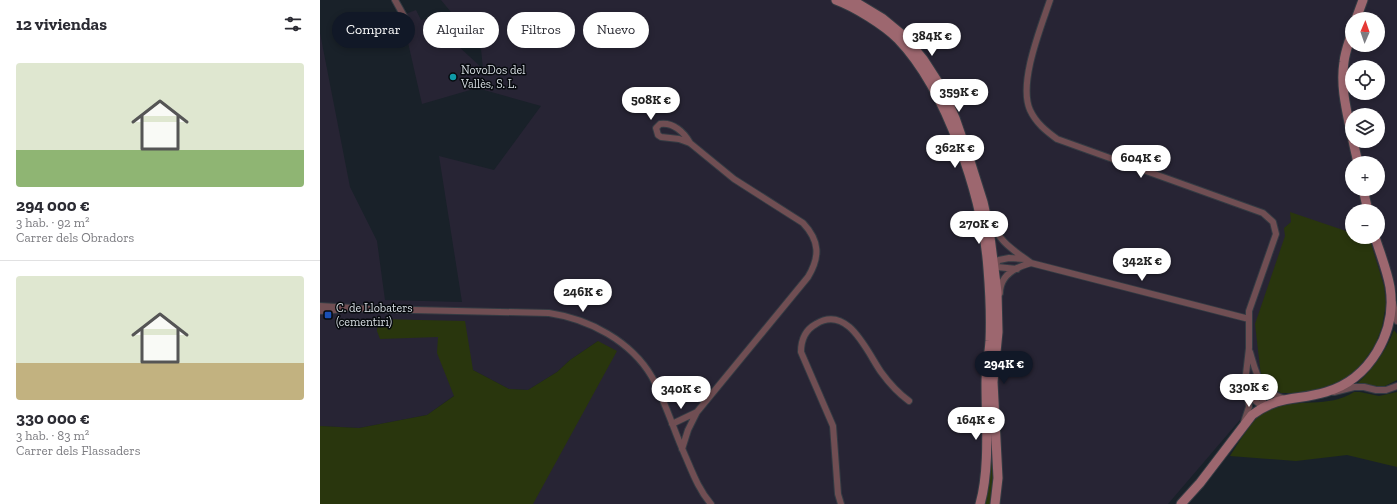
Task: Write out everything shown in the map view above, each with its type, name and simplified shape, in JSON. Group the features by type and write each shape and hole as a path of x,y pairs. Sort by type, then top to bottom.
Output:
{"street":[{"path":"396,0 402,12"},
{"path":"836,0 860,12 896,37 911,54 932,83 957,143 980,216 988,267 990,330 990,382 986,472 980,504"},
{"path":"847,0 856,6 860,12"},
{"path":"852,0 889,23 924,59 941,87 955,118 983,202 995,264 998,315 998,332 990,382 998,478 995,504"},
{"path":"1050,0 1031,60 1026,88 1030,109 1039,125 1057,139 1263,213 1273,222 1276,234 1249,311 1249,348 1246,374 1249,407 1244,423"},
{"path":"1359,12 1363,0"},
{"path":"860,12 864,11 870,13 882,22 889,23"},
{"path":"896,30 898,35 922,62 954,127 969,165 973,169"},
{"path":"1346,108 1342,76 1347,52"},
{"path":"682,449 688,430 697,412 808,277 816,261 818,252 810,230 803,223 734,179 690,143 679,139 661,137 658,135 656,128 660,124 665,123 672,125 686,136 690,143"},
{"path":"983,202 994,228 1004,244 1031,263 1249,319"},
{"path":"980,216 984,222 990,257 997,267 1017,268"},
{"path":"1377,244 1387,273 1397,321"},
{"path":"990,330 993,321 991,270 999,260 1009,258 1025,259"},
{"path":"998,315 1000,286 1008,274 1017,268 1031,263"},
{"path":"1325,393 1354,378 1364,370 1377,352 1386,331 1388,322 1390,288"},
{"path":"321,307 549,313 572,318 602,330 636,357 651,376 698,486 711,504"},
{"path":"841,504 838,494 832,426 801,352 801,344 805,334 811,326 828,319 844,323 857,334 886,379 909,401"},
{"path":"1249,348 1262,391 1263,407"},
{"path":"1260,383 1267,390 1285,399"},
{"path":"1181,504 1200,483 1244,423 1263,407 1285,399 1359,387 1386,390 1397,386"},
{"path":"1248,393 1263,407"},
{"path":"672,424 697,412"}],"shaded area":[{"path":"441,0 1397,0 1397,292 1395,293 1348,378 1257,400 1168,504 530,504 598,341 570,360 557,372 528,390 509,389 473,370 459,392 427,415 359,428 320,426 320,33 350,187 377,241 385,300 462,302 439,156 494,170 541,106 477,88 422,104 409,48 415,48 415,12 411,12 416,10 421,20 423,20 423,48 460,48 483,69 480,48 499,48 499,12 451,12"}],"green space":[{"path":"1290,212 1345,231 1345,244 1371,244 1384,286 1386,304 1382,327 1375,345 1364,361 1352,374 1336,383 1315,390 1281,393 1268,386 1261,376 1255,324 1285,236 1284,228 1291,222"},
{"path":"378,319 465,321 473,370 509,389 528,390 557,372 570,360 598,341 617,351 533,504 320,504 320,426 359,428 427,415 454,396 437,353 438,337 380,339 377,331"},
{"path":"1394,330 1397,334 1397,380 1383,387 1358,383 1379,358"},
{"path":"1354,392 1379,396 1397,392 1397,467 1347,455 1296,461 1230,456 1250,426 1259,415 1264,412 1275,407 1297,403 1332,400"},
{"path":"991,451 993,454 994,481 991,504 984,504 989,457"}],"place":[{"name":"NovoDos del Vallès, S. L.","path":"453,77"},
{"name":"C. de Llobaters (cementiri)","path":"328,315"}]}
